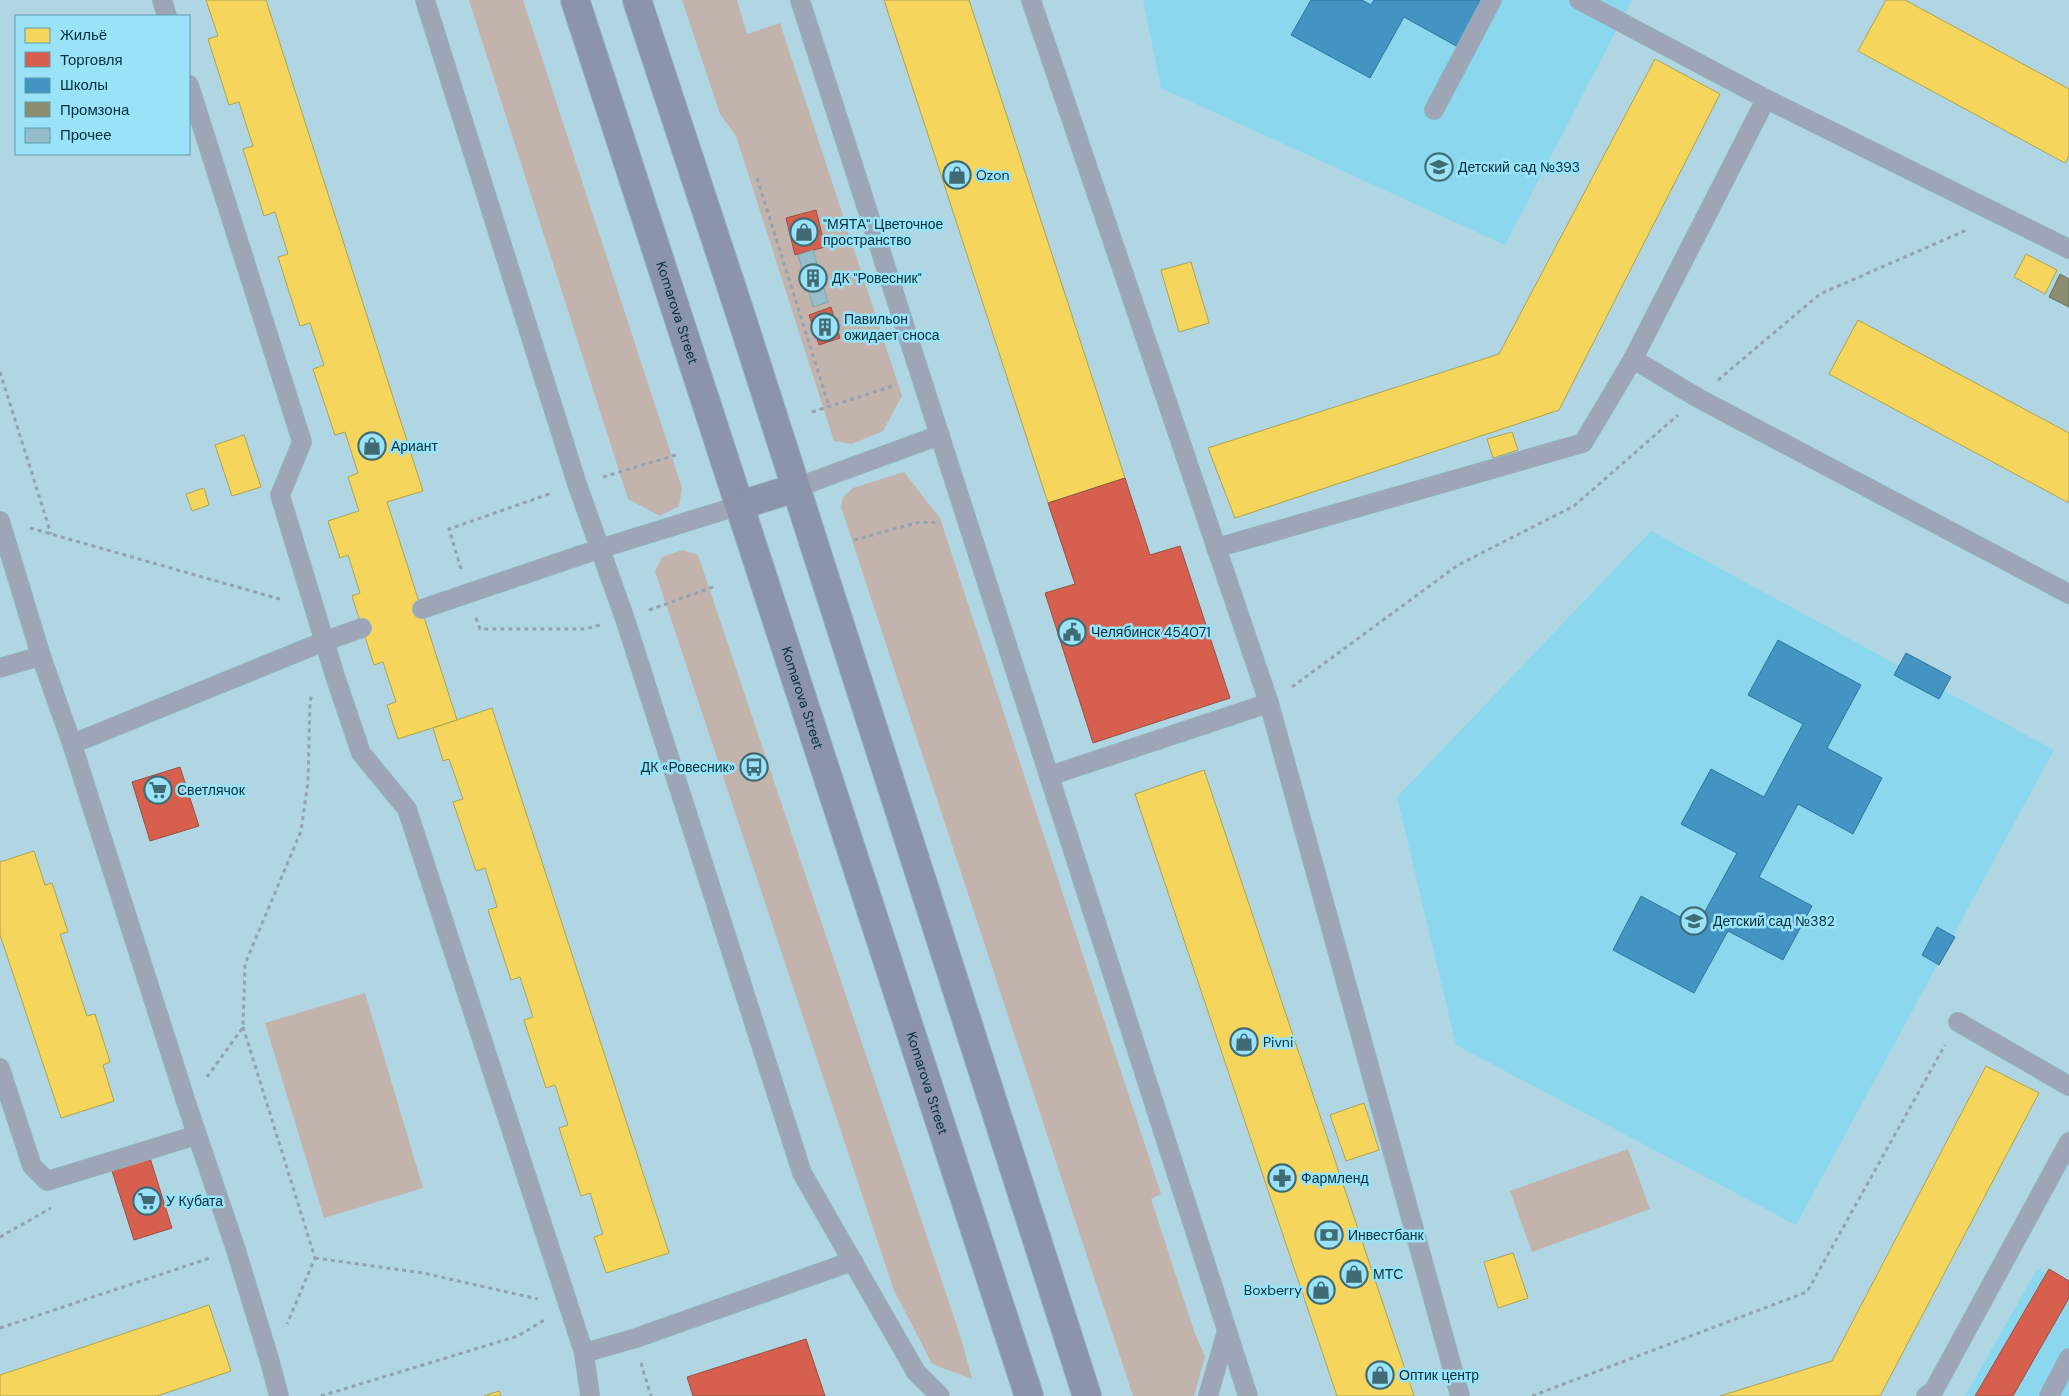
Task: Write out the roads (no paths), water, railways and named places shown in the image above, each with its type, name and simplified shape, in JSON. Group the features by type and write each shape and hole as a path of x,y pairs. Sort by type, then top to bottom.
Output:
{"main road":[{"name":"Komarova Street","path":"575,0 741,505 817,746 1029,1396"},
{"path":"637,0 741,316 1087,1396"},
{"path":"741,505 795,488"}],"lane":[{"path":"162,0 167,15"},
{"path":"425,0 577,484 598,548 625,619 802,1173 916,1372 940,1396"},
{"path":"800,0 1248,1396"},
{"path":"1032,0 1269,704 1460,1396"},
{"path":"1434,110 1492,0"},
{"path":"1579,0 1766,99 2069,250"},
{"path":"190,88 302,442 280,495 326,648 362,753 407,809 584,1353 590,1396"},
{"path":"1216,548 1583,443 1633,360 1766,99"},
{"path":"1633,360 1698,398 2069,594"},
{"path":"795,488 940,435"},
{"path":"422,609 598,548 741,505"},
{"path":"0,521 41,656 72,744 187,1105 236,1250 279,1396"},
{"path":"72,744 326,648 362,628"},
{"path":"0,668 41,656"},
{"path":"1048,776 1269,704"},
{"path":"1958,1022 2069,1086"},
{"path":"0,1068 32,1166 47,1181 197,1135"},
{"path":"1926,1396 1934,1390 2069,1142"},
{"path":"584,1353 636,1338 853,1261"},
{"path":"1208,1396 1227,1332"},
{"path":"2049,1396 2069,1358"}],"place":[{"name":"Детский сад №393","path":"1439,167"},
{"name":"Ozon","path":"957,175"},
{"name":"\"МЯТА\" Цветочное пространство","path":"804,232"},
{"name":"ДК \"Ровесник\"","path":"813,278"},
{"name":"Павильон ожидает сноса","path":"825,327"},
{"name":"Ариант","path":"372,446"},
{"name":"Челябинск 454071","path":"1072,632"},
{"name":"ДК «Ровесник»","path":"754,767"},
{"name":"Светлячок","path":"158,790"},
{"name":"Детский сад №382","path":"1694,921"},
{"name":"Pivni","path":"1244,1042"},
{"name":"Фармленд","path":"1282,1178"},
{"name":"У Кубата","path":"147,1201"},
{"name":"Инвестбанк","path":"1329,1235"},
{"name":"МТС","path":"1354,1274"},
{"name":"Boxberry","path":"1321,1290"},
{"name":"Оптик центр","path":"1380,1375"}]}
